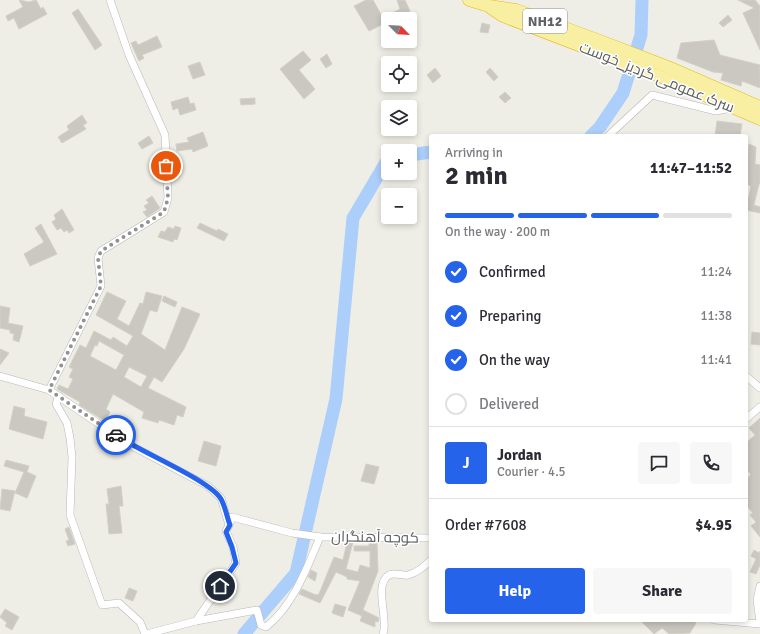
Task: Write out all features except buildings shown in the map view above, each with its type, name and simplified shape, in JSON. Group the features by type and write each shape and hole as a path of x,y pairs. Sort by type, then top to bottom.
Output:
{"highway":[{"name":"سرک عمومی گردیز_خوست","path":"469,0 489,6 516,10 598,46 760,107"},
{"name":"سرک عمومی گردیز_خوست","path":"666,72 760,119"}],"street":[{"path":"49,390 101,286 98,258 101,251 164,212 168,198 165,135 129,55 110,0"},
{"path":"610,134 652,95 716,111 735,107"},
{"path":"0,376 49,390 130,445 208,486 220,498 230,525 226,532 236,563 196,621"},
{"path":"748,378 760,388"},
{"path":"59,396 56,404 67,423 72,457 70,515 102,605 119,603 140,622 146,634 196,621 257,610 260,625 266,627 273,622 290,601 320,537"},
{"path":"748,417 760,407"},
{"name":"کوچه آهنگران","path":"230,525 232,517 292,533 320,537 429,538"},
{"path":"383,634 386,627 381,598 382,589 388,576 391,574 408,574 425,566 429,562"},
{"path":"748,622 760,623 758,600 760,586"}],"waterway":[{"path":"593,134 600,127 623,93 641,35 642,0"},
{"path":"417,154 429,152"},
{"path":"244,634 296,573 336,399 353,218 381,171"}],"way so far":[{"path":"116,435 49,390 101,286 98,258 101,251 110,244 164,212 168,198 166,166"}],"route":[{"path":"116,435 130,445 208,486 220,498 230,525 226,532 236,563 220,586"}]}
